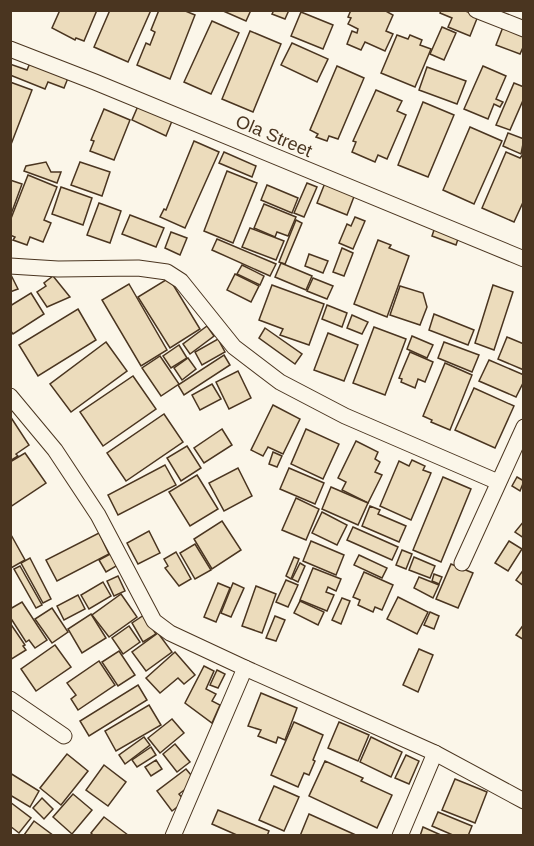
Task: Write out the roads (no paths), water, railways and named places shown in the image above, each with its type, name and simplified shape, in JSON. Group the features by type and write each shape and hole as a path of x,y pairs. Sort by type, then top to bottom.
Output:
{"street":[{"path":"476,10 524,29"},
{"name":"Ola Street","path":"10,49 524,259"},
{"path":"10,266 138,268 167,272 181,280 234,347 280,382 345,416 498,482"},
{"path":"10,396 55,450 98,515 154,621 170,633 435,753 524,801"},
{"path":"462,562 524,427"},
{"path":"173,836 245,668"},
{"path":"10,699 64,736"},
{"path":"400,836 435,753"}]}
